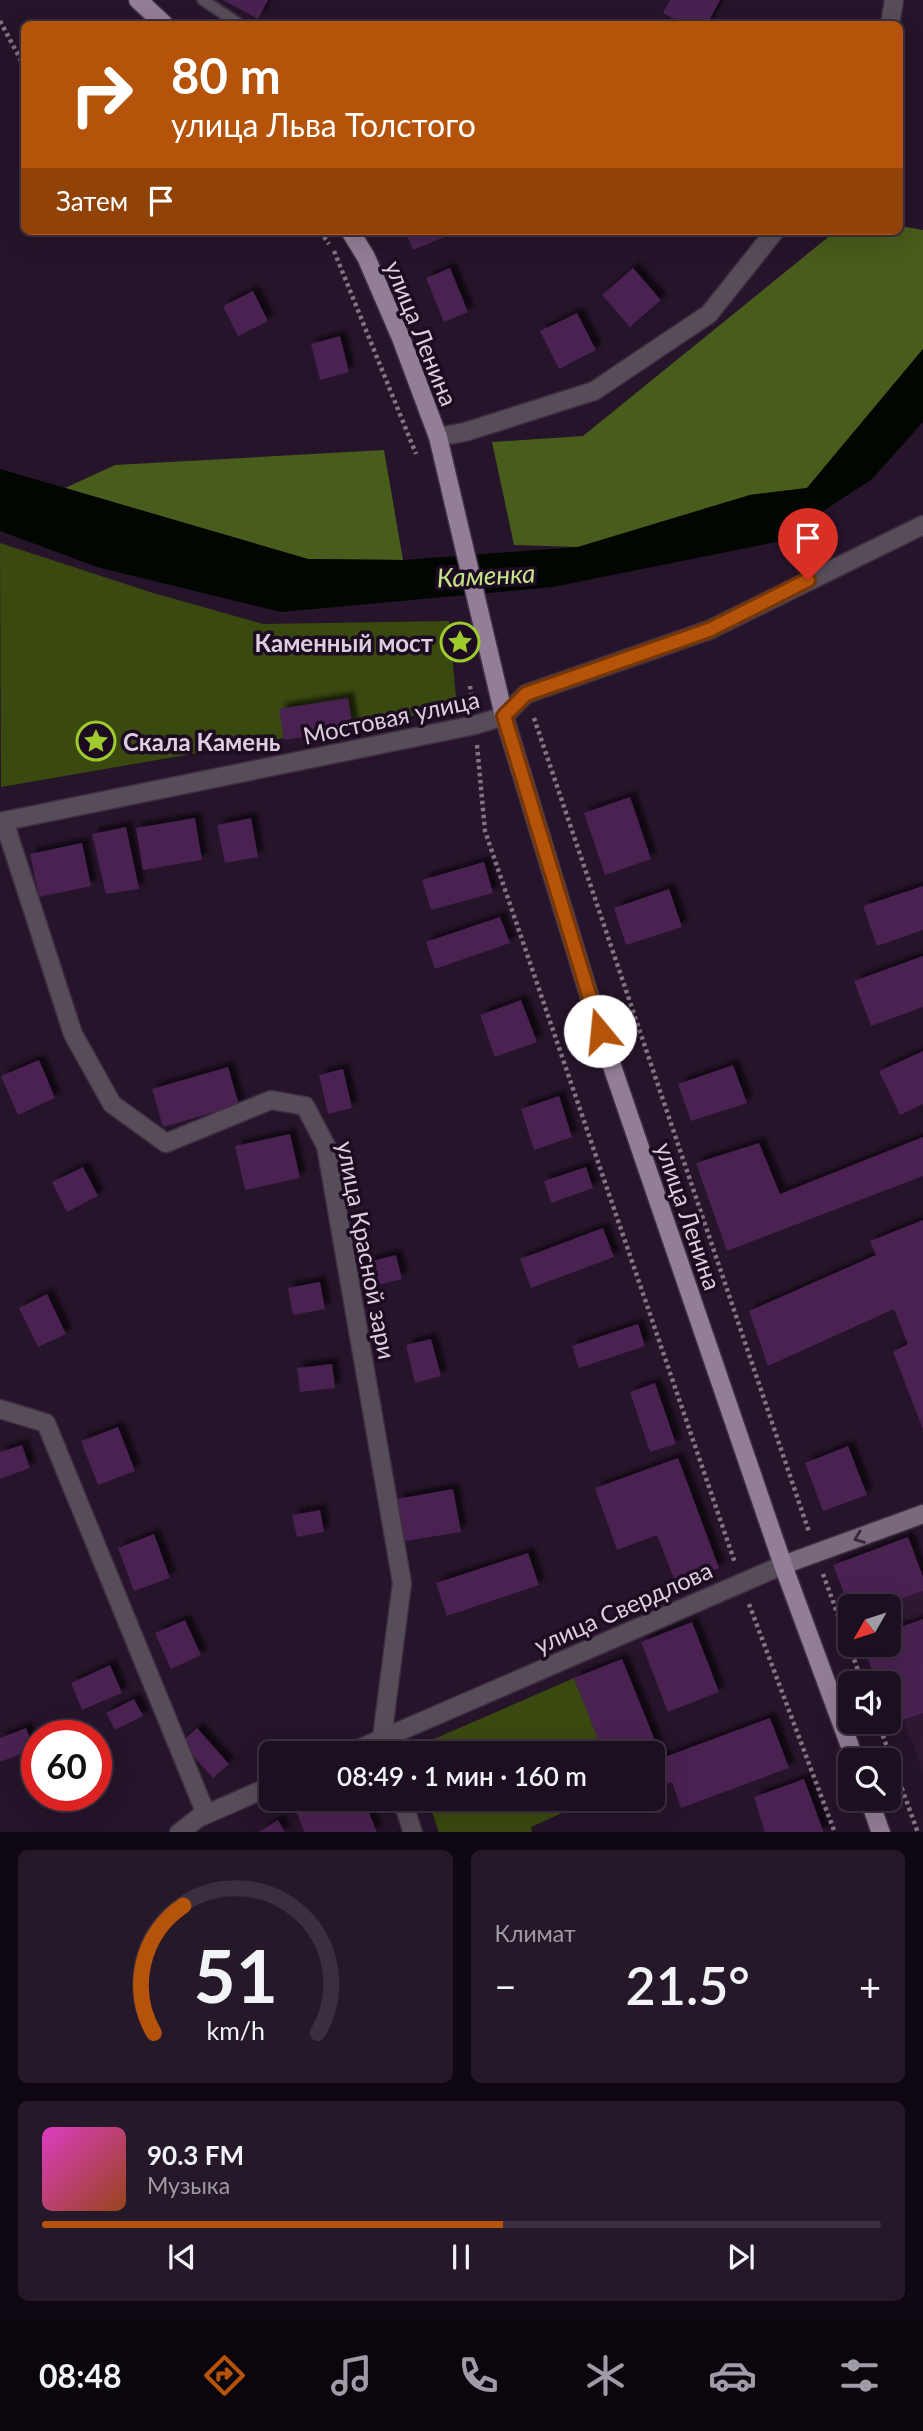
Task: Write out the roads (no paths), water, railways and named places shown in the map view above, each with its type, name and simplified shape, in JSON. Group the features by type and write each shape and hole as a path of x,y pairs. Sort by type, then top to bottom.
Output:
{"main road":[{"path":"138,0 161,21"},
{"name":"улица Ленина","path":"352,235 366,257 401,338 438,437 504,716 600,1031 783,1565 851,1748"},
{"path":"873,1811 881,1832"}],"street":[{"path":"890,21 894,0"},
{"path":"438,437 465,432 594,391 709,314 772,235"},
{"path":"504,716 526,694 709,630 923,525"},
{"name":"Мостовая улица","path":"2,821 475,726 504,716"},
{"name":"улица Красной зари","path":"2,821 73,1034 112,1104 166,1143 271,1100 304,1106 326,1146 402,1583 386,1741"},
{"path":"0,1409 46,1423 206,1814"},
{"name":"улица Свердлова","path":"396,1741 741,1582 923,1514"},
{"path":"179,1832 206,1814 259,1791"},
{"path":"406,1811 413,1832"}],"lane":[{"path":"203,0 234,21"}],"water":[{"name":"Каменка","path":"923,349 923,422 872,479 776,542 553,587 281,612 97,567 0,531 0,469 308,559 403,560 578,547 750,495 807,488"}],"place":[{"name":"Каменный мост","path":"460,642"},
{"name":"Скала Камень","path":"96,741"}]}
